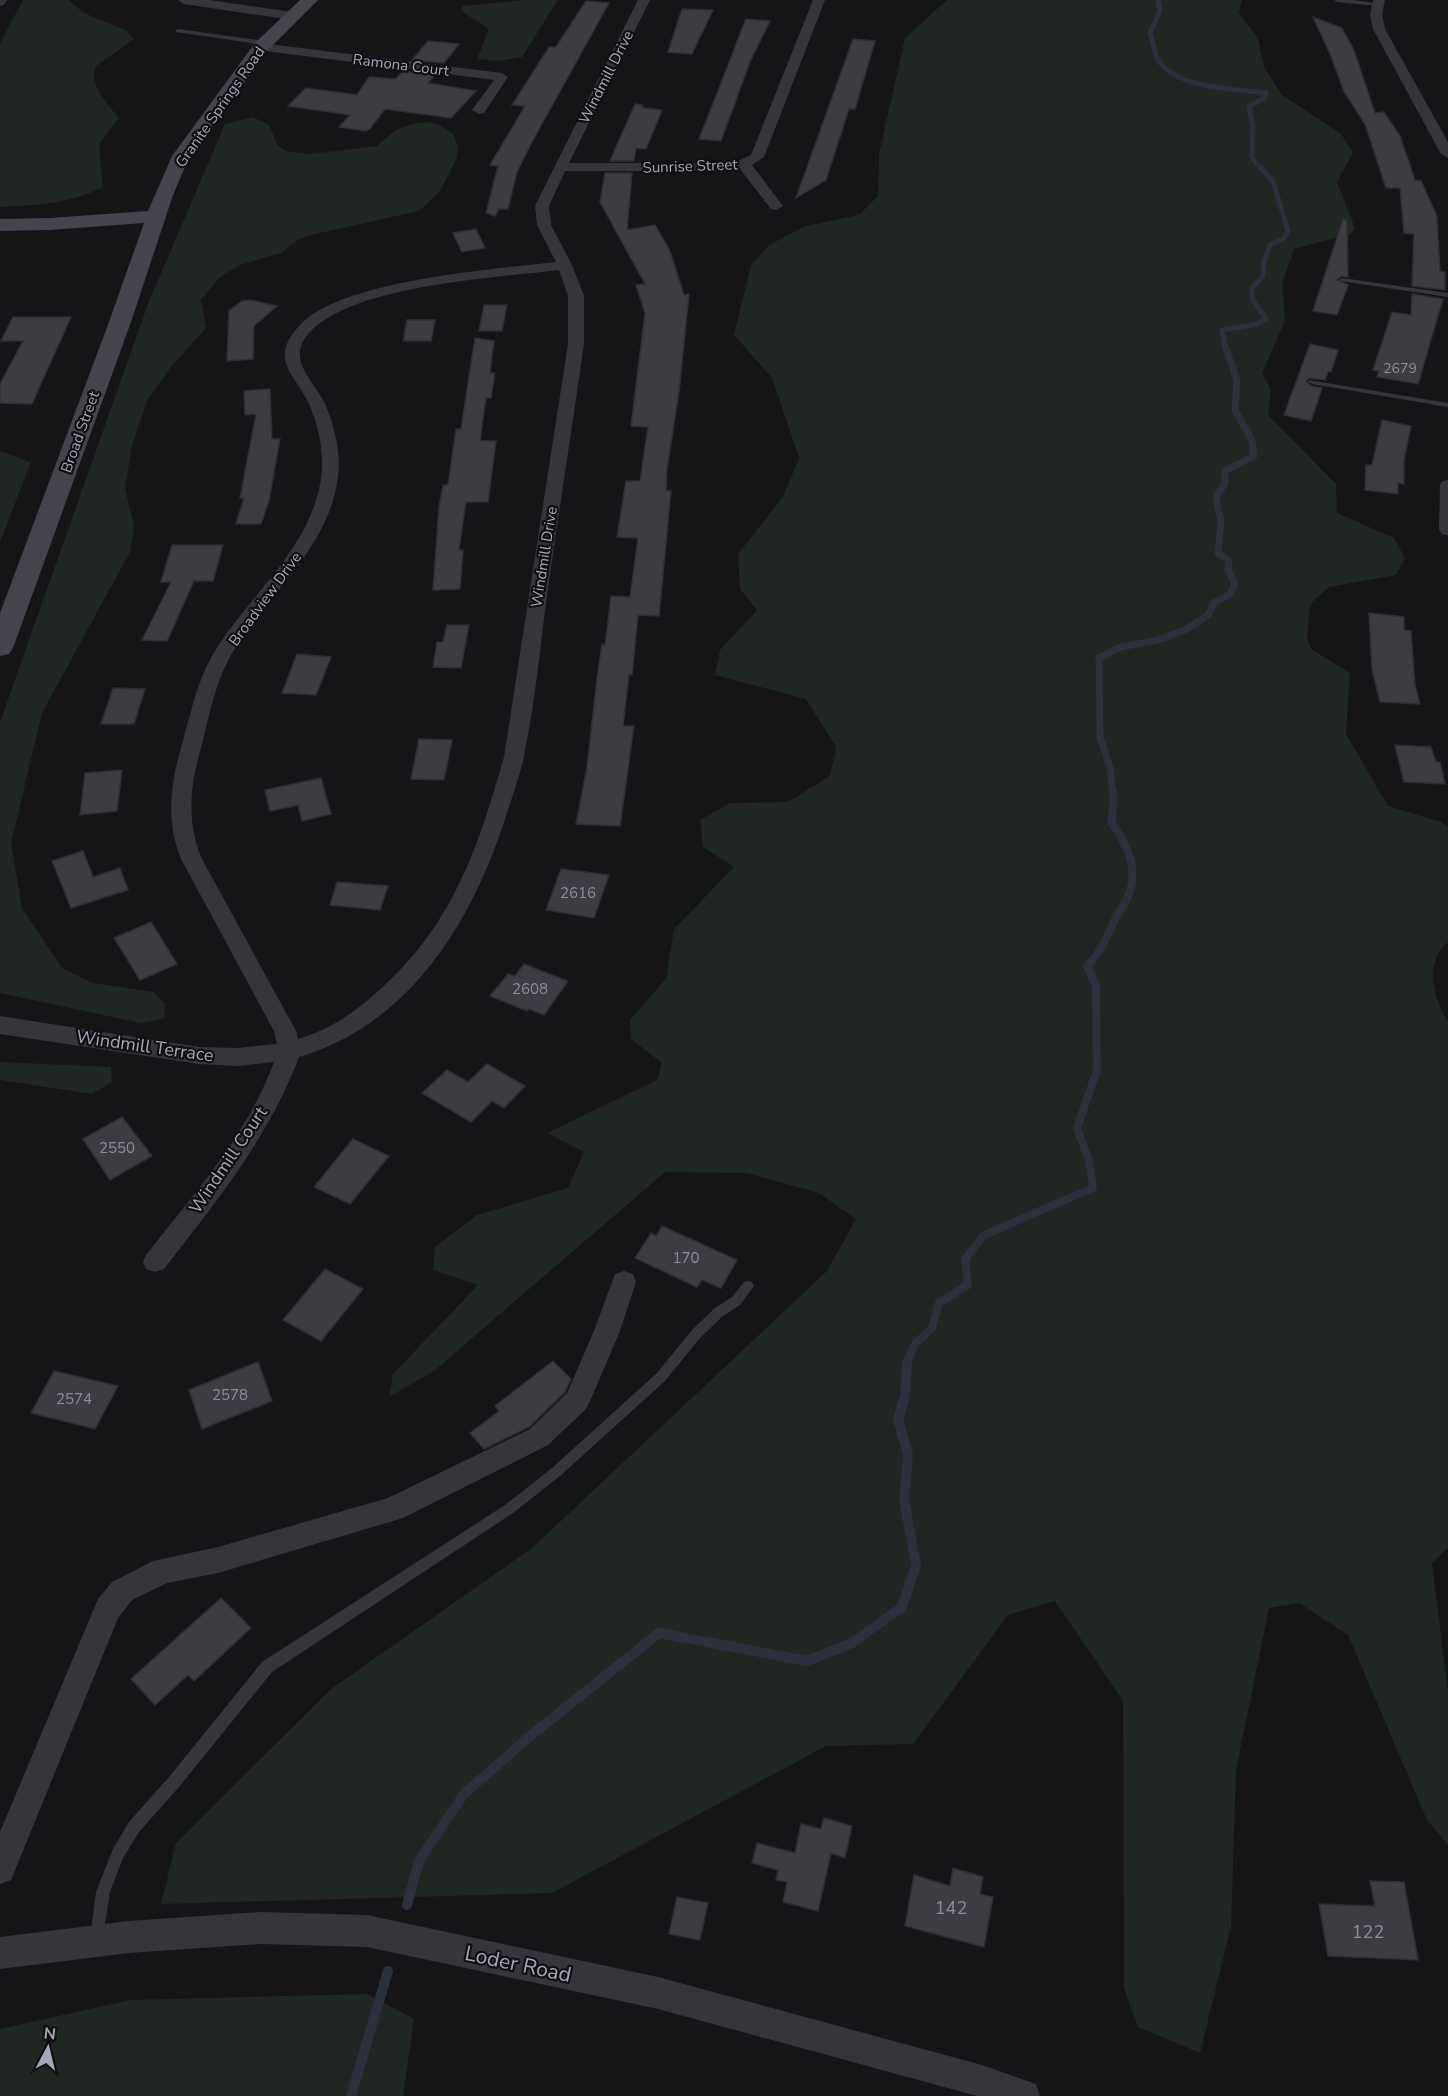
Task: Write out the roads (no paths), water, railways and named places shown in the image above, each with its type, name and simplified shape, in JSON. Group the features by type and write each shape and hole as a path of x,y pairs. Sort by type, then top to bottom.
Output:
{"street":[{"path":"184,0 292,16"},
{"name":"Granite Springs Road","path":"156,216 179,160 263,45 310,0"},
{"name":"Windmill Drive","path":"290,1051 325,1039 380,1004 431,952 451,922 471,881 498,813 514,757 576,344 576,296 565,265 544,225 542,206 644,0"},
{"name":"Sunrise Street","path":"560,167 724,167 744,164 757,157 819,0"},
{"path":"1378,2 1376,14 1379,29 1448,154"},
{"name":"Ramona Court","path":"263,45 502,77 479,110"},
{"path":"744,164 776,206"},
{"path":"0,225 50,224 156,216"},
{"name":"Broad Street","path":"0,648 69,465 156,216"},
{"name":"Broadview Drive","path":"290,1051 285,1031 196,867 182,830 181,789 208,683 245,620 295,561 322,510 331,477 328,442 318,404 299,379 292,363 294,346 306,327 354,300 417,284 565,265"},
{"path":"1448,485 1448,530"},
{"name":"Windmill Terrace","path":"0,1025 181,1054 237,1057 290,1051"},
{"name":"Windmill Court","path":"155,1262 233,1159 280,1083 290,1051"},
{"path":"0,1869 108,1609 122,1591 163,1570 218,1560 393,1509 539,1437 577,1401 607,1331 624,1282"},
{"name":"Loder Road","path":"0,1953 96,1941 261,1928 367,1931 658,1993 982,2081 1024,2096"}],"lane":[{"path":"1337,0 1378,2"},
{"path":"178,31 263,45"},
{"path":"1342,280 1448,296"},
{"path":"1312,382 1448,405"},
{"path":"96,1941 103,1892 118,1854 134,1827 174,1782 267,1667 517,1503 556,1472 661,1377 696,1334 719,1312 736,1301 748,1286"}],"waterway":[{"path":"1158,0 1160,11 1150,33 1155,54 1167,70 1178,77 1208,86 1266,93 1264,98 1249,107 1253,126 1252,158 1273,181 1288,231 1283,239 1270,245 1264,261 1263,276 1252,288 1252,299 1266,319 1257,324 1222,330 1225,348"},
{"path":"1113,793 1110,767 1100,737 1099,658 1121,647 1158,640 1187,629 1208,615 1215,602 1230,594 1235,584 1228,569 1229,561 1218,553 1221,522 1216,497 1225,483 1225,471 1254,456 1252,440 1235,410 1237,380 1225,346"},
{"path":"906,1364 915,1344 932,1328 939,1303 968,1285 965,1259 984,1235 1093,1188 1089,1161 1077,1128 1097,1070 1096,986 1087,966 1100,950 1116,916 1126,902 1132,878 1127,849 1111,822 1113,791"},
{"path":"407,1905 419,1861 464,1794 529,1737 659,1633 807,1661 852,1643 902,1607 916,1565 904,1500 908,1455 898,1419 905,1396 907,1363"},
{"path":"351,2096 388,1971"}]}
